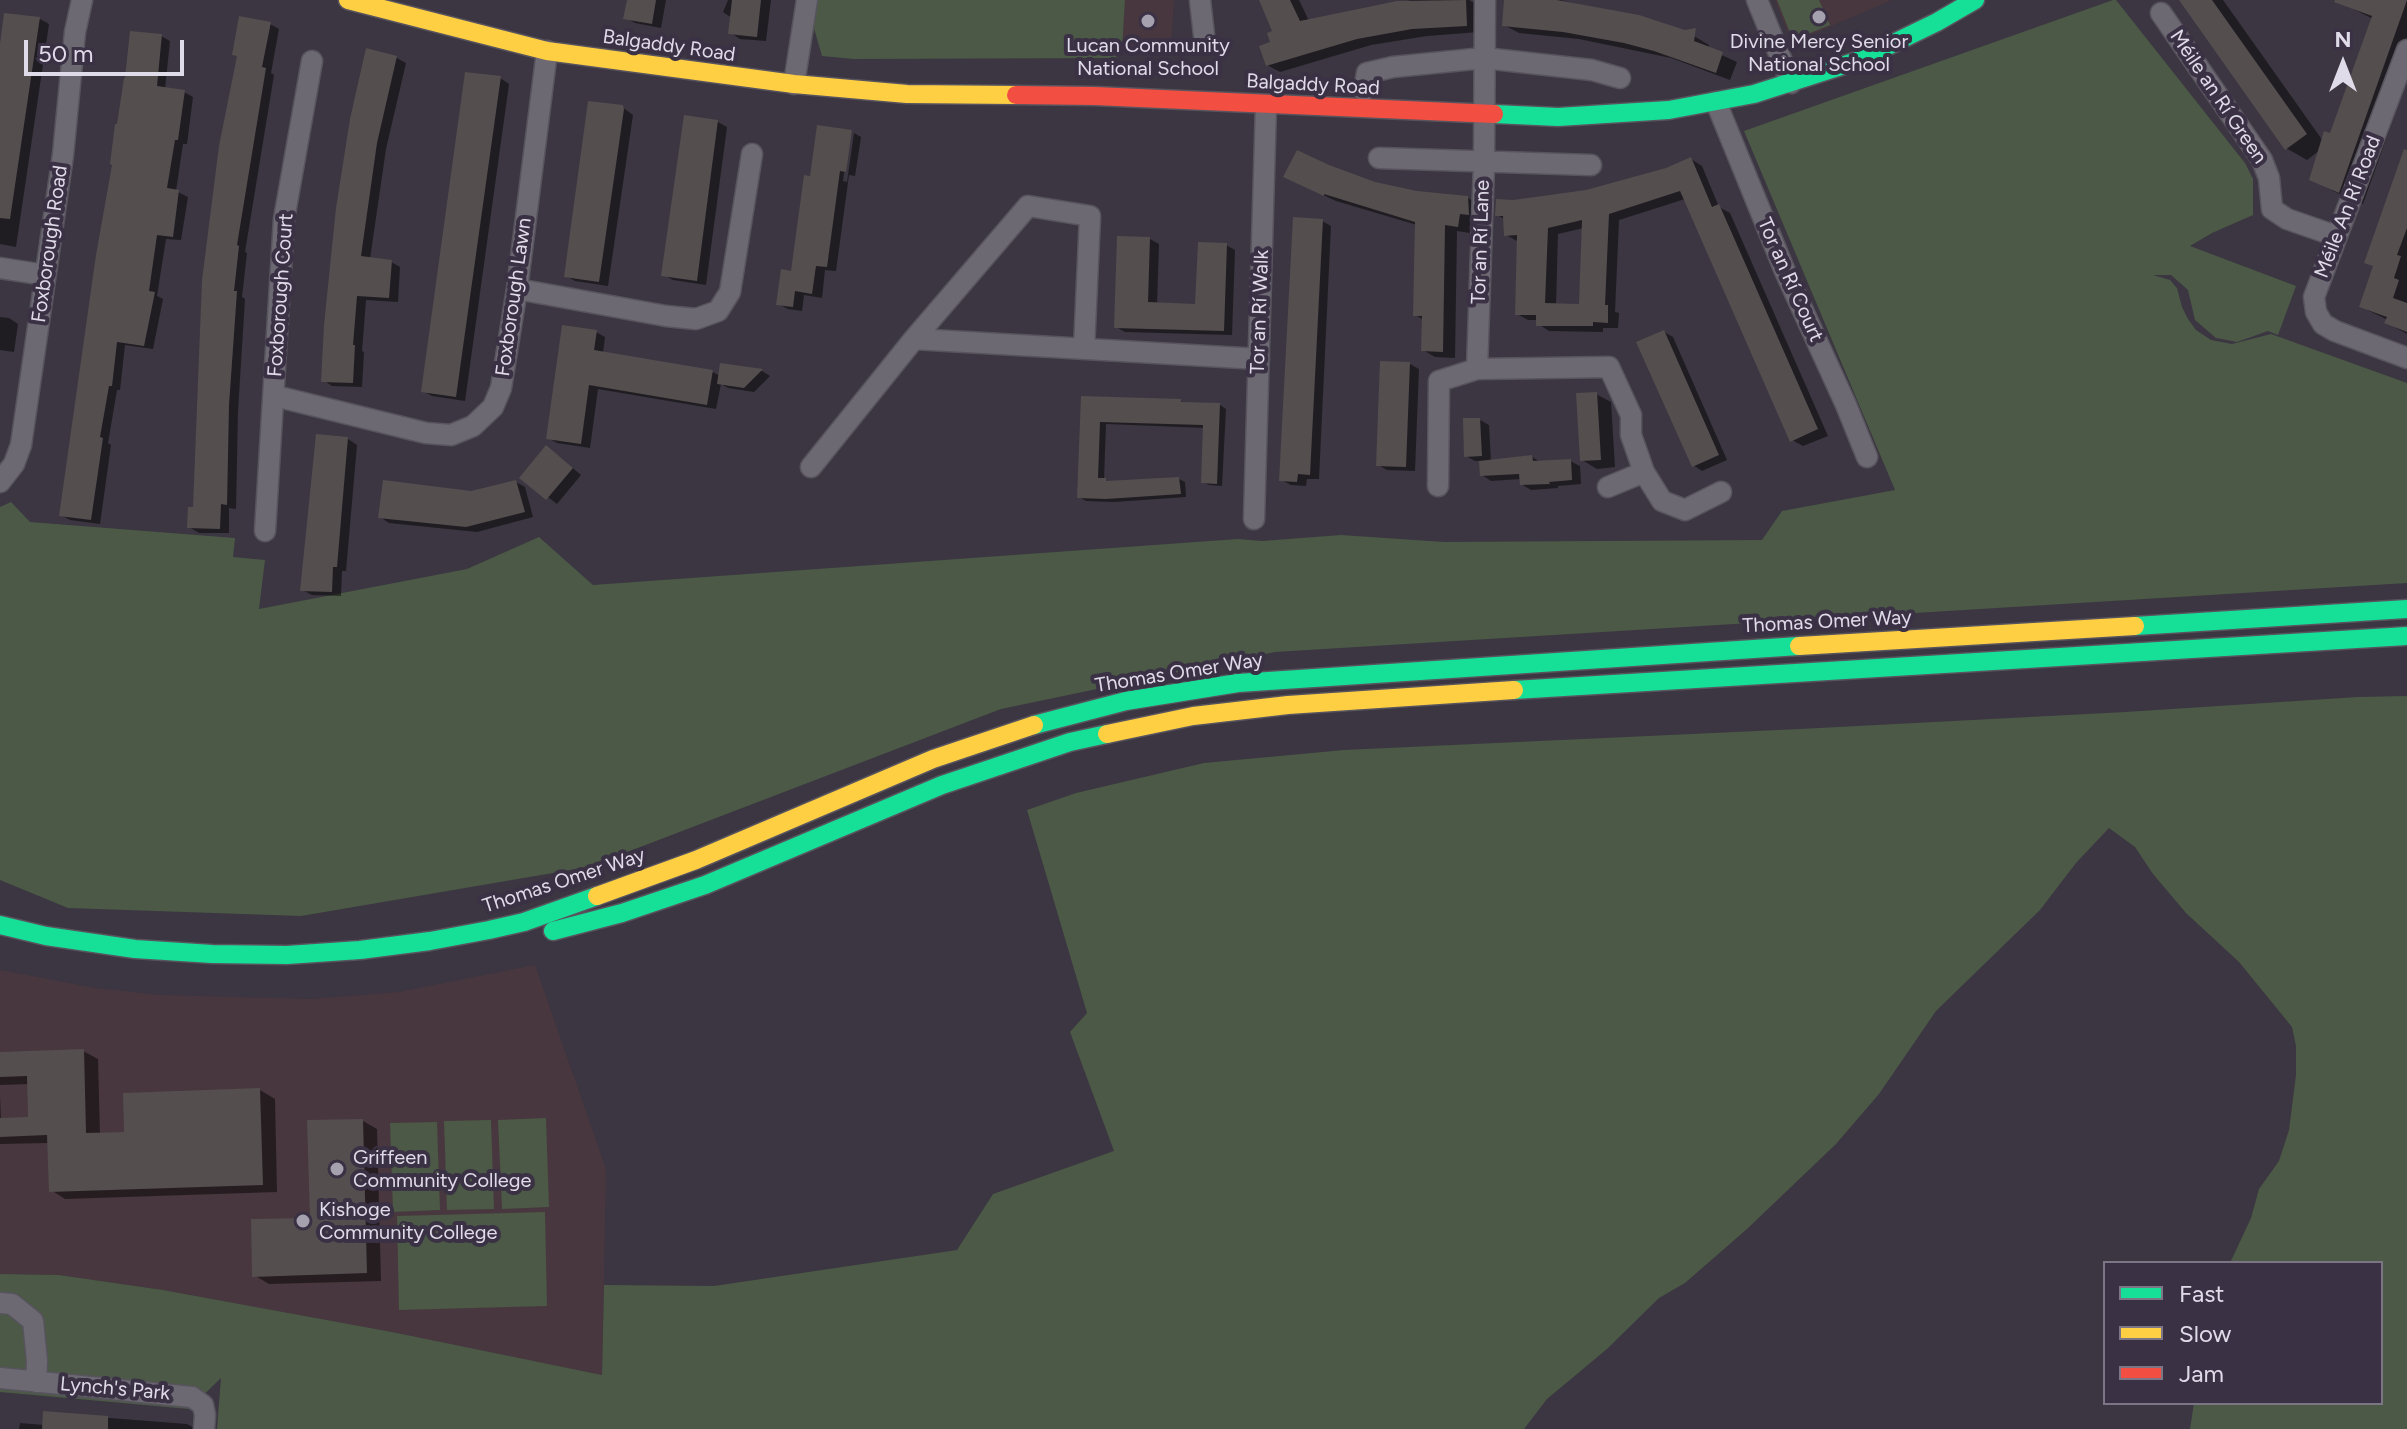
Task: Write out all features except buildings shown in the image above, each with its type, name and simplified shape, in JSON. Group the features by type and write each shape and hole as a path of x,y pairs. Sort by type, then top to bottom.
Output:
{"street":[{"name":"Foxborough Road","path":"0,482 14,464 21,445 63,155 75,32 82,0"},
{"name":"Balgaddy Road","path":"348,0 547,51 794,84 907,94 1095,96 1483,115 1596,116 1669,110 1791,83 1857,61 1975,0"},
{"path":"794,84 807,0"},
{"path":"1200,0 1204,35"},
{"name":"Tor an Rí Lane","path":"1477,369 1484,163 1485,0"},
{"path":"1757,0 1791,83"},
{"name":"Méile an Rí Green","path":"2161,13 2262,160 2269,178 2272,209 2287,219 2336,236"},
{"name":"Méile An Rí Road","path":"2407,50 2402,77 2314,297 2316,312 2323,324 2407,358"},
{"name":"Foxborough Lawn","path":"275,396 426,433 451,435 473,426 493,407 501,388 517,289 547,51"},
{"path":"1364,91 1367,73 1393,67 1484,58 1592,70 1620,78"},
{"name":"Foxborough Court","path":"265,531 284,219 312,61"},
{"name":"Tor an Rí Court","path":"1716,102 1784,269 1867,457"},
{"name":"Tor an Rí Walk","path":"1254,519 1266,105"},
{"path":"517,289 666,316 696,319 718,311 730,292 752,154"},
{"path":"1379,158 1591,165"},
{"path":"811,467 914,339 1028,206 1090,216 1084,349"},
{"path":"0,268 45,275"},
{"path":"914,339 1259,359"},
{"path":"1438,486 1439,381 1477,369 1609,367 1631,415 1631,435 1644,472 1662,501 1685,510 1721,492"},
{"path":"1608,487 1644,472"},
{"name":"Thomas Omer Way","path":"0,925 46,936 135,949 287,955 360,950 489,930 524,922 696,860 933,759 1000,735 1126,701 1238,683 2407,609"},
{"name":"Thomas Omer Way","path":"0,944 134,964 212,969 362,965 492,945 622,913 705,885 942,785 1009,761 1070,742 1131,728 1241,709 2407,636"},
{"path":"0,1303 12,1304 33,1321 36,1382"},
{"name":"Lynch's Park","path":"0,1378 192,1397 203,1405 204,1429"}],"shaded area":[{"name":"Lucan Community National School","path":"1125,0 1174,0 1171,50 1129,48 1122,51"},
{"name":"Divine Mercy Senior National School","path":"1775,0 1892,0 1792,43"},
{"name":"Kishoge Community College","path":"535,965 606,1169 602,1375 163,1290 59,1275 0,1274 0,970 95,988 160,995 312,999 399,992"}],"green space":[{"path":"817,0 1125,0 1122,51 1115,58 854,59 822,56 813,25"},
{"path":"1777,0 1819,0 1830,25 1793,40"},
{"path":"2113,0 2245,163 2253,179 2253,215 2190,246 2296,286 2278,335 2268,331 2237,342 2216,338 2195,320 2188,290 2171,275 2153,275 2170,280 2177,288 2188,319 2196,330 2211,340 2232,344 2271,334 2407,383 2407,583 1275,652 1001,709 588,867 301,916 68,908 0,880 0,507 11,502 30,522 235,538 233,557 265,560 259,609 467,569 539,537 593,585 1238,539 1262,541 1341,535 1444,542 1762,540 1782,511 1895,490 1744,131"},
{"path":"2407,696 2407,1429 2190,1429 2194,1405 2383,1405 2383,1261 2231,1261 2251,1218 2259,1189 2279,1161 2289,1130 2296,1075 2296,1046 2292,1027 2239,962 2186,913 2135,847 2109,828 2076,863 2040,910 1936,1011 1879,1094 1836,1144 1747,1229 1685,1283 1659,1298 1607,1349 1547,1399 1524,1429 217,1429 221,1378 189,1409 0,1392 0,1274 59,1275 163,1290 602,1375 604,1285 714,1286 957,1250 993,1194 1114,1151 1070,1032 1087,1013 1027,810 1076,793 1204,763 1344,750 1800,729"},
{"path":"546,1118 549,1207 502,1209 498,1120"},
{"path":"491,1120 494,1209 447,1210 444,1121"},
{"path":"437,1122 440,1210 393,1212 390,1123"},
{"path":"545,1212 547,1306 399,1310 397,1216"}],"traffic: fast":[{"path":"1494,114 1558,117 1669,110 1754,94 1857,61 1975,0"},
{"path":"2135,626 2407,609"},
{"path":"1514,690 2407,636"},
{"path":"1034,725 1126,701 1238,683 1799,646"},
{"path":"553,931 622,913 705,885 942,785 1070,742 1107,734"},
{"path":"0,925 46,936 135,949 287,955 360,950 489,930 524,922 597,896"}],"traffic: slow":[{"path":"348,0 547,51 794,84 907,94 1016,95"},
{"path":"1799,646 2135,626"},
{"path":"1107,734 1193,716 1288,705 1514,690"},
{"path":"597,896 696,860 933,759 1034,725"}],"traffic: jam":[{"path":"1016,95 1494,114"}],"place":[{"name":"Divine Mercy Senior National School","path":"1819,17"},
{"name":"Lucan Community National School","path":"1148,21"},
{"name":"Griffeen Community College","path":"337,1169"},
{"name":"Kishoge Community College","path":"303,1221"}]}
